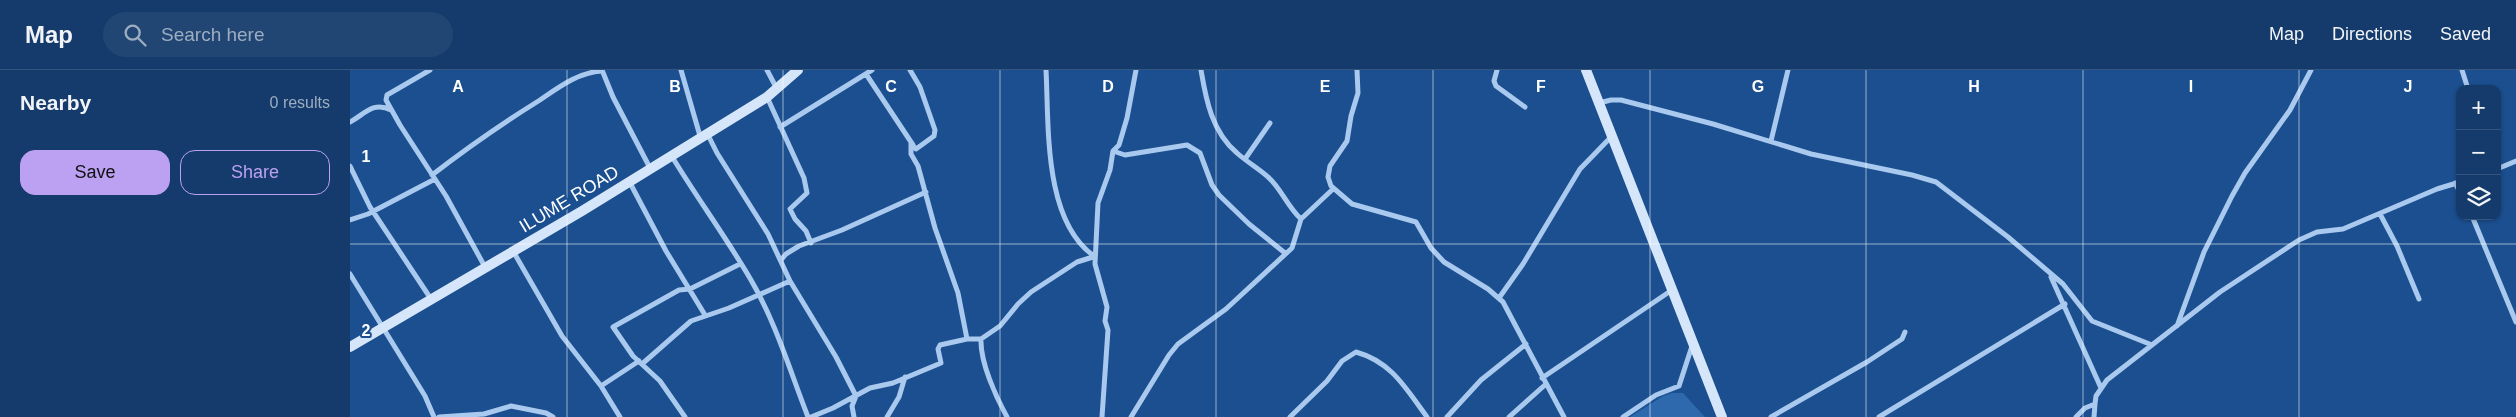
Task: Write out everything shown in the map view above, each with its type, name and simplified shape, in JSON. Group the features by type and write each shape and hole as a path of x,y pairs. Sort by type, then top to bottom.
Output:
{"street":[{"path":"430,70 387,95 391,110 433,177 485,267"},
{"path":"350,220 373,212 433,177 518,112 561,86 591,71 602,70 613,97 650,168"},
{"path":"681,70 704,134 781,260 790,281 836,357 856,396 852,406 854,417"},
{"path":"767,70 778,89"},
{"name":"ILUME ROAD","path":"350,347 767,97 798,70"},
{"path":"780,127 872,70"},
{"path":"910,70 920,88 935,130 934,136 916,149"},
{"path":"1046,70 1047,143 1063,214 1072,231 1095,256"},
{"path":"1102,417 1108,330 1105,321 1106,307 1095,264 1098,203 1110,170 1114,151 1119,145 1127,118 1136,70"},
{"path":"1201,70 1210,115 1227,141 1245,159 1269,177 1289,208 1301,219"},
{"path":"1357,70 1358,94 1351,116 1347,141 1330,166 1328,177 1334,189 1352,204 1416,222 1431,248 1444,262 1488,289 1499,298 1510,312 1542,378 1564,417"},
{"path":"1497,70 1494,81 1496,86 1525,107"},
{"path":"1586,70 1722,417"},
{"path":"1771,141 1788,70"},
{"path":"2177,327 2204,252 2232,196 2245,172 2290,110 2311,70"},
{"path":"2462,70 2467,85"},
{"path":"866,74 916,149"},
{"path":"767,97 804,178 807,192 790,209 795,219 806,230 811,243"},
{"path":"1598,103 1621,100 1771,141 1811,154 1918,176 1936,182 2008,237 2071,293 2092,321 2152,345"},
{"path":"350,122 374,106 382,106 391,110"},
{"path":"1245,159 1270,123"},
{"path":"1499,298 1524,264 1580,170 1612,136"},
{"path":"916,149 911,143 911,154 918,166 935,228 958,293 966,339"},
{"path":"1114,151 1125,155 1187,145 1194,147 1200,153 1212,185 1219,195 1236,208 1249,224 1285,253"},
{"path":"671,154 694,194 718,225 759,296 774,328 809,417 870,388 893,383 905,376 941,362 940,345 966,339 981,339 1000,326 1018,304 1031,292 1077,262 1095,256"},
{"path":"2501,167 2516,161"},
{"path":"350,166 352,176 373,212 432,299"},
{"path":"629,181 666,251 705,315"},
{"path":"2094,417 2096,396 2107,380 2220,292 2299,240 2317,232 2343,229 2456,182"},
{"path":"1131,417 1169,355 1178,344 1226,309 1292,248 1301,219 1334,189"},
{"path":"781,260 798,246 811,243 926,192"},
{"path":"2380,214 2397,246 2419,299"},
{"path":"2474,220 2516,322"},
{"path":"513,251 562,336 600,386 620,417"},
{"path":"684,417 660,381 613,329 615,324 679,290 690,288 740,264"},
{"path":"2046,271 2065,304 2084,353 2101,388"},
{"path":"350,274 425,396 434,417"},
{"path":"600,386 641,362 691,321 759,296 790,281"},
{"path":"1542,378 1672,290"},
{"path":"1879,417 2065,304"},
{"path":"1771,417 1867,362 1902,339 1905,332"},
{"path":"981,339 980,351 988,368 988,378 1008,417"},
{"path":"1623,417 1656,396 1679,386 1693,343"},
{"path":"1447,417 1481,380 1526,344"},
{"path":"1290,417 1327,380 1342,361 1356,352 1374,357 1387,367 1428,417"},
{"path":"887,417 899,397 905,376"},
{"path":"1509,417 1546,384"},
{"path":"2076,417 2085,408 2095,404"},
{"path":"438,417 484,414 512,406 546,413 553,417"}],"shaded area":[{"path":"1672,393 1683,393 1705,417 1630,417 1663,396"}]}
